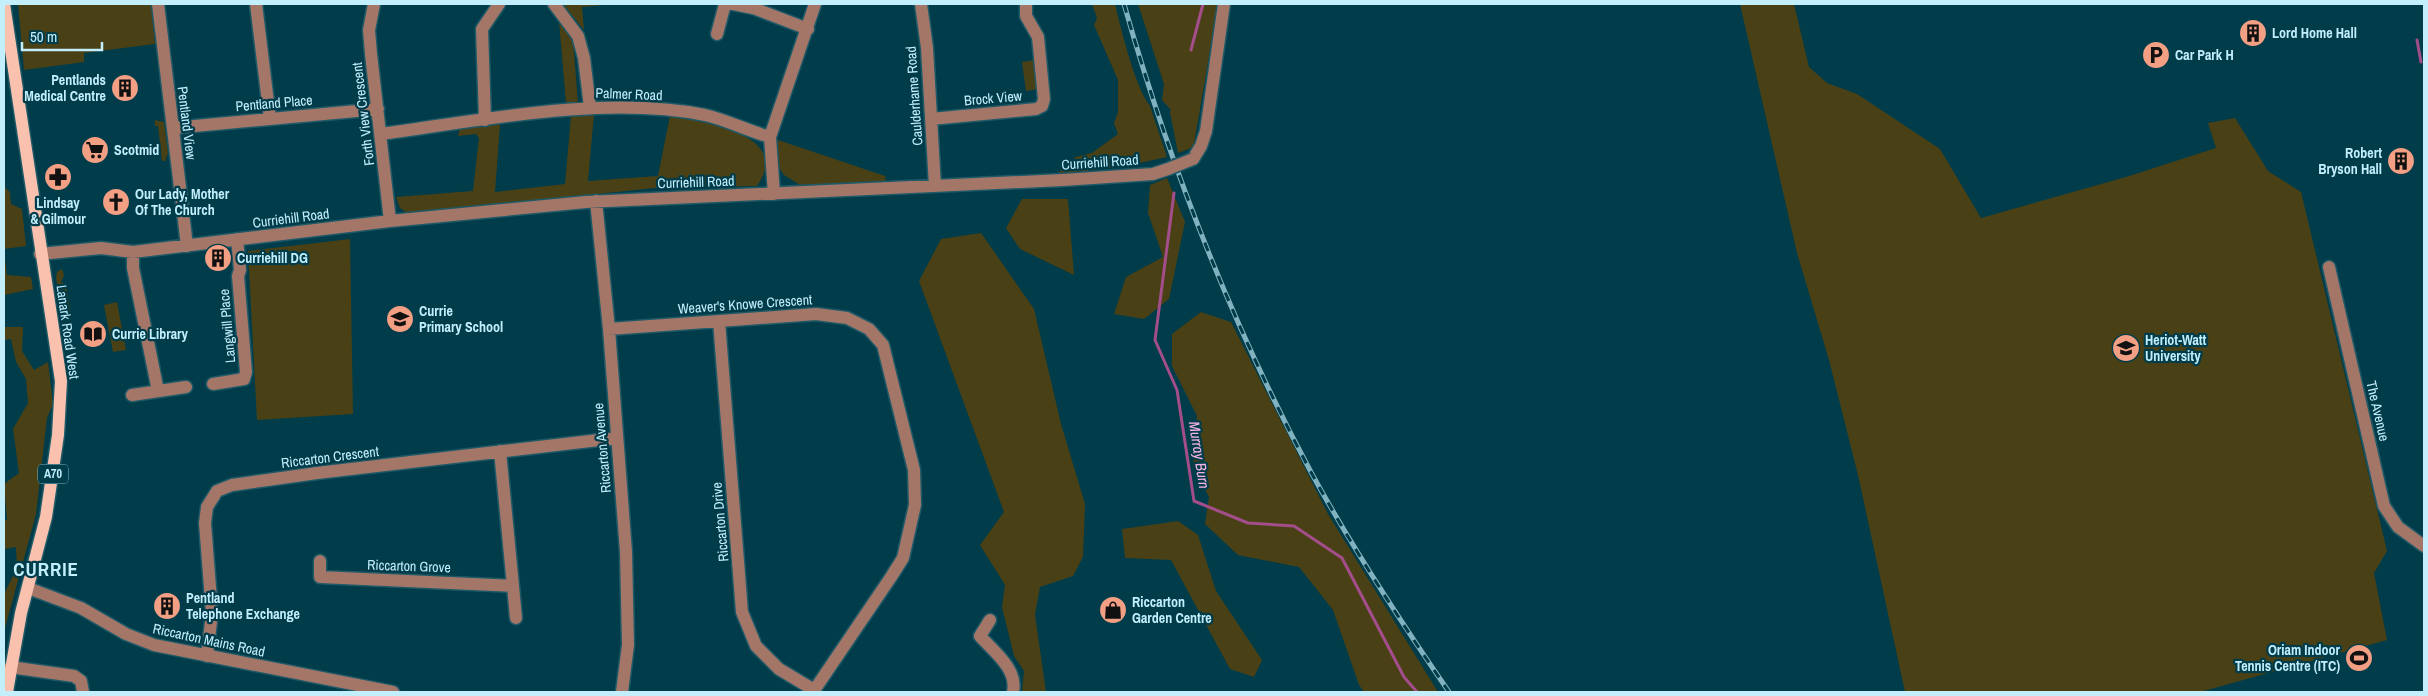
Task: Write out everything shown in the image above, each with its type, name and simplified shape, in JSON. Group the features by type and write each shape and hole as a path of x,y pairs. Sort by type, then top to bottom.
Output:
{"main road":[{"name":"Lanark Road West","path":"4,4 18,87 40,254 58,356 60,405 46,516 10,667 7,692"}],"street":[{"name":"Pentland View","path":"158,4 187,246"},
{"path":"256,4 270,119"},
{"name":"Forth View Crescent","path":"374,4 369,30 390,221"},
{"path":"485,120 482,29 499,4"},
{"path":"554,4 578,36 584,58 590,107"},
{"path":"717,34 724,4"},
{"path":"733,4 753,8 808,29"},
{"path":"774,194 770,137 815,4"},
{"name":"Caulderhame Road","path":"921,4 927,48 936,186"},
{"name":"Brock View","path":"931,119 1036,109 1042,106 1044,99 1038,37 1026,16 1026,4"},
{"name":"Curriehill Road","path":"40,254 101,248 133,252 390,221 596,201 774,194 1153,174 1193,159 1201,146 1206,131 1224,4"},
{"name":"Palmer Road","path":"381,134 590,107 651,108 706,116 770,137"},
{"name":"Pentland Place","path":"172,128 378,108"},
{"name":"Riccarton Avenue","path":"596,201 609,329 626,571 628,645 622,692"},
{"name":"Langwill Place","path":"213,384 238,382 244,379 246,372 238,276 240,270 237,239"},
{"path":"133,252 133,268 158,391"},
{"name":"The Avenue","path":"2329,267 2384,506 2398,528 2424,546"},
{"name":"Weaver's Knowe Crescent","path":"609,329 816,314 847,318 869,329 883,345 914,470 915,505 903,558 814,691"},
{"name":"Riccarton Drive","path":"719,321 742,612 756,646 779,669 814,691"},
{"path":"132,395 186,387"},
{"name":"Riccarton Crescent","path":"207,656 212,613 205,523 207,507 217,491 232,485 616,438"},
{"path":"500,451 516,618"},
{"name":"Riccarton Grove","path":"320,561 320,578 513,586"},
{"name":"Riccarton Mains Road","path":"28,588 82,608 139,640 154,646 366,690 394,692"},
{"path":"990,620 980,636 1010,670 1014,678 1013,692"},
{"path":"10,667 74,676 81,681 83,692"}],"shaded area":[{"path":"18,4 151,4 155,44 84,53 84,62 24,70"},
{"path":"563,4 603,5 582,7 584,30"},
{"path":"1092,4 1115,4 1134,72 1144,97 1150,106 1167,157 1130,165 1056,175 1076,157 1092,153 1118,134 1114,123 1118,112 1118,80 1094,25 1097,18"},
{"path":"1138,4 1218,4 1194,144 1189,149 1178,153 1171,110 1162,100 1164,84"},
{"name":"Heriot-Watt University","path":"1740,4 1794,4 1809,67 1827,83 1857,94 1940,149 1981,218 2126,177 2216,148 2208,123 2235,118 2268,171 2301,192 2387,551 2374,573 2387,640 2200,692 1905,692 1858,475 1829,360 1797,253"},
{"path":"559,21 573,40 578,103 566,103"},
{"path":"1035,60 1038,89 1026,91 1022,62"},
{"path":"594,114 588,181 658,176 670,116 703,122 740,134 754,143 764,154 765,168 757,186 654,188 409,214 400,208 396,197 473,191 479,138 476,134 458,136 460,129 500,124 495,192 565,184 571,116"},
{"path":"155,120 164,122 168,153 165,161 162,161 158,126 155,126"},
{"path":"778,140 885,176 886,182 800,185 784,175 778,166"},
{"path":"1167,178 1185,222 1169,299 1144,319 1114,314 1126,277 1163,257 1148,213 1150,185"},
{"path":"4,186 10,192 11,204 22,209 26,246 4,249"},
{"path":"1022,199 1068,199 1074,275 1020,249 1006,228"},
{"path":"981,233 1034,309 1061,424 1085,504 1083,557 1073,576 1040,587 1035,615 1046,692 1022,692 1024,671 1014,656 1002,607 1005,585 980,545 1004,512 919,281 941,239"},
{"path":"350,239 353,414 257,420 248,251"},
{"path":"4,251 7,275 31,277 33,289 4,295"},
{"path":"62,269 64,275 61,282 66,285 70,310 62,312 56,278 57,272"},
{"path":"117,302 126,350 113,352 104,305"},
{"path":"1201,312 1231,322 1328,514 1438,692 1364,692 1359,685 1333,610 1299,567 1238,555 1205,524 1209,497 1193,466 1197,416 1172,366 1172,334"},
{"path":"4,327 23,327 22,351 34,370 48,362 53,404 47,418 36,514 4,632 4,594 17,568 16,547 4,549 4,520 7,520 4,484 19,473 13,429 28,403 26,379 16,362 11,339 4,340"},
{"path":"1178,521 1198,535 1216,591 1262,660 1254,677 1230,669 1171,560 1125,558 1122,529"}],"waterway":[{"path":"1191,50 1203,4"},
{"path":"2417,40 2421,62"},
{"name":"Murray Burn","path":"1174,193 1155,340 1177,390 1194,501 1248,523 1294,526 1342,558 1404,677 1417,692"}],"railway":[{"path":"1124,4 1142,65 1183,185 1229,303 1255,360 1312,474 1344,530 1449,692"}],"place":[{"name":"Lord Home Hall","path":"2253,33"},
{"name":"Car Park H","path":"2156,55"},
{"name":"Pentlands Medical Centre","path":"125,88"},
{"name":"Scotmid","path":"95,150"},
{"name":"Robert Bryson Hall","path":"2401,161"},
{"name":"Lindsay & Gilmour","path":"58,177"},
{"name":"Our Lady, Mother Of The Church","path":"116,202"},
{"name":"Curriehill DG","path":"218,258"},
{"name":"Currie Primary School","path":"400,319"},
{"name":"Currie Library","path":"93,334"},
{"name":"Heriot-Watt University","path":"2126,348"},
{"name":"Pentland Telephone Exchange","path":"167,606"},
{"name":"Riccarton Garden Centre","path":"1113,610"},
{"name":"Oriam Indoor Tennis Centre (ITC)","path":"2359,658"}],"district":[{"name":"CURRIE","path":"46,569"}]}
